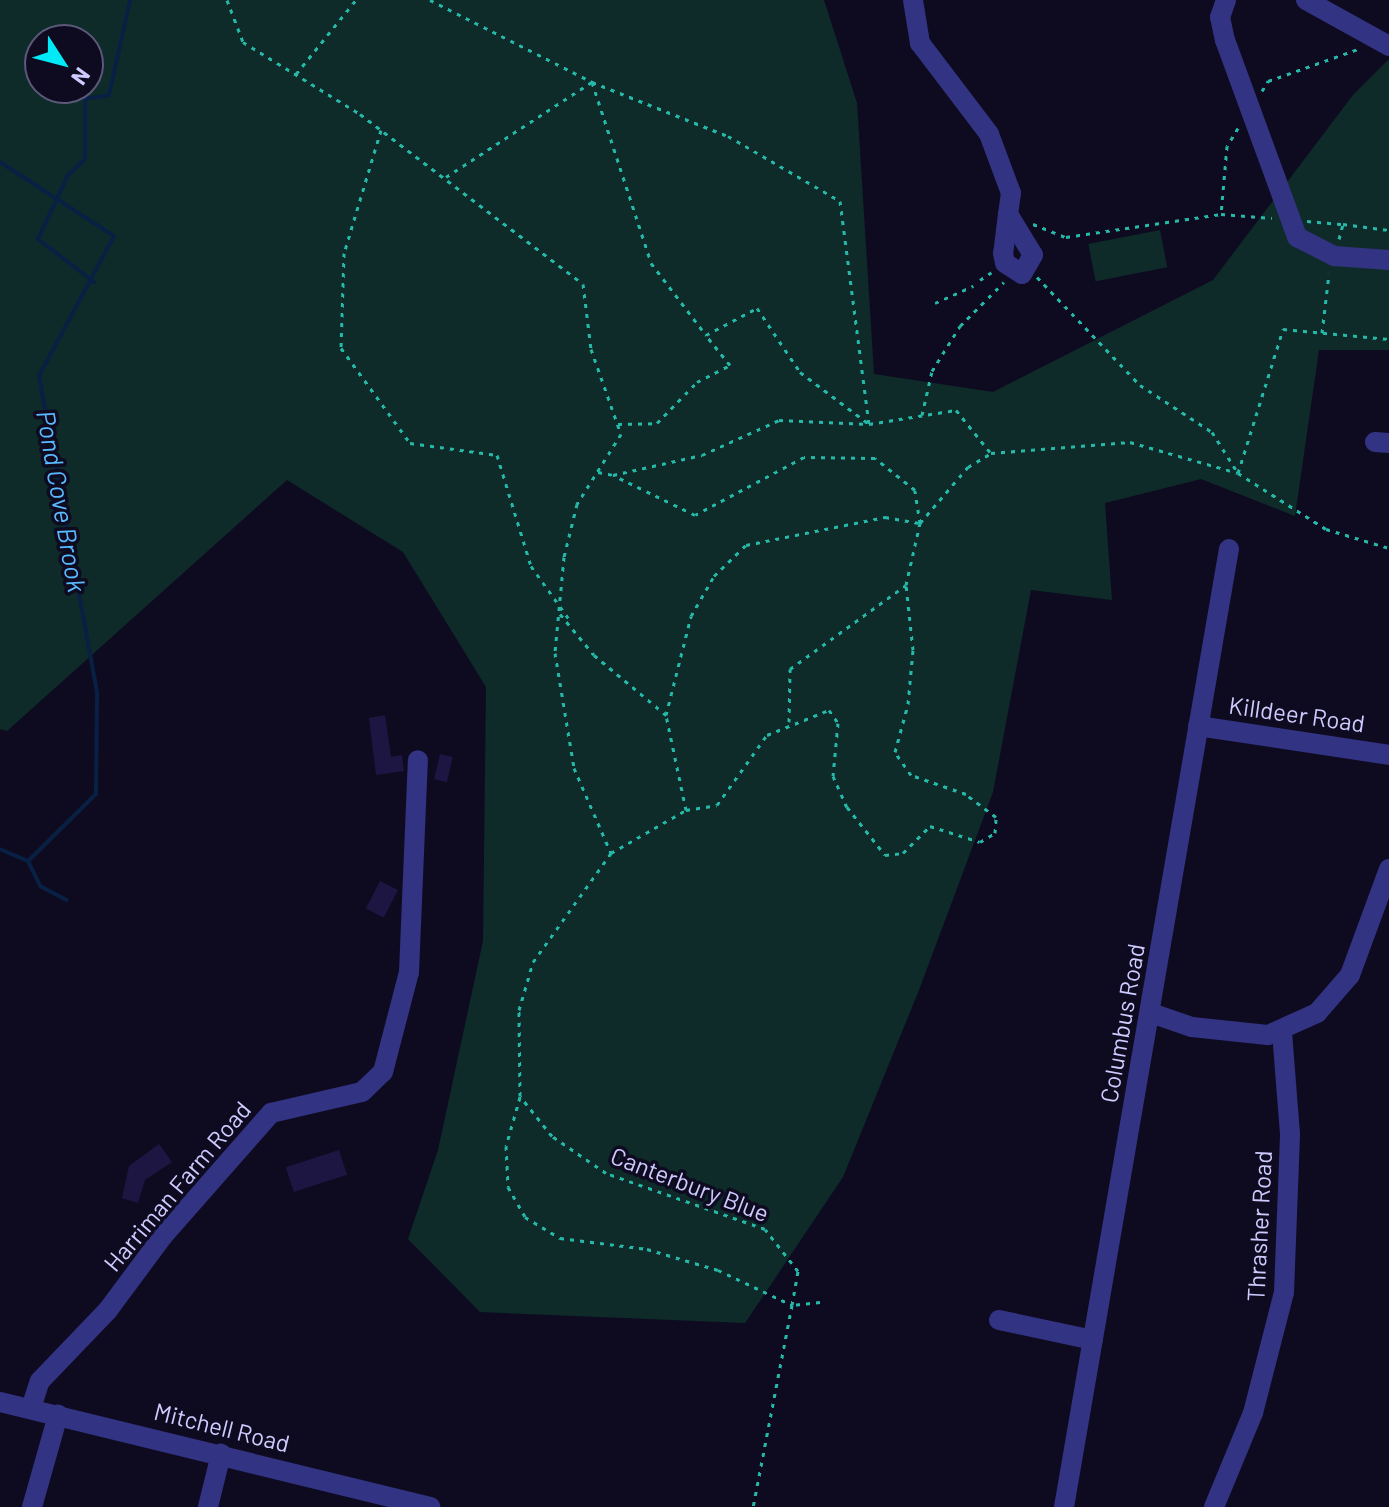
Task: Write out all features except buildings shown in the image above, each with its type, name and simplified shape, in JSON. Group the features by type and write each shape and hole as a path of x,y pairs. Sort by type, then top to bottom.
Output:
{"street":[{"path":"913,0 920,43 989,134 1011,193 1008,214 1033,255 1022,270"},
{"path":"1226,0 1220,17 1225,40 1297,237 1334,256 1389,260"},
{"path":"1306,0 1389,46"},
{"name":"Columbus Road","path":"1064,1507 1229,549"},
{"name":"Killdeer Road","path":"1198,726 1389,755"},
{"name":"Harriman Farm Road","path":"31,1408 40,1381 108,1310 271,1113 362,1092 383,1072 409,972 418,760"},
{"path":"1151,1013 1222,1033 1282,1032 1317,1013 1350,975 1389,869"},
{"name":"Thrasher Road","path":"1214,1507 1253,1413 1284,1292 1290,1134 1282,1032"},
{"path":"999,1320 1093,1340"},
{"name":"Mitchell Road","path":"0,1402 430,1507"},
{"path":"32,1507 58,1415"},
{"path":"208,1507 221,1454"}],"path":[{"path":"227,0 243,42 381,130 583,284 591,349 621,434 577,504 555,653 574,768 611,853"},
{"path":"296,74 356,0"},
{"path":"430,0 592,82 728,136 840,201 869,424"},
{"path":"444,177 592,82"},
{"path":"592,82 651,263 730,365 697,382 657,423 618,424"},
{"path":"381,130 344,253 341,348 410,443 497,455 531,566 594,655 666,715"},
{"path":"1008,214 1066,237 1221,214"},
{"path":"922,415 932,371 960,326 1022,270 1140,385 1212,432 1238,473"},
{"path":"935,303 973,286"},
{"path":"706,335 757,308 800,372 869,424"},
{"path":"1238,473 1283,329 1389,339"},
{"path":"613,475 702,455 779,420 869,424 956,410 991,453"},
{"path":"920,523 950,492 968,467 991,453 1130,442 1238,473 1326,529 1389,548"},
{"path":"598,472 613,475 695,515 804,457 875,458 915,490 920,523 906,585 913,650 895,752 911,775 966,794 996,817 995,833 980,842 930,826 903,853 885,855 847,807 833,776 838,723 829,710 789,724 750,754 717,805 686,810 611,853 533,962 519,1010 520,1096 507,1160 508,1187 525,1217 560,1238 647,1249 718,1270 792,1305 820,1302"},
{"path":"686,810 666,715 691,616 714,576 746,545 885,517 920,523"},
{"path":"789,724 790,669 906,585"},
{"path":"559,613 569,619"},
{"name":"Canterbury Blue","path":"520,1096 552,1136 606,1173 765,1229 798,1271 753,1507"}],"green space":[{"path":"0,0 824,0 857,103 874,374 993,392 1213,280 1353,95 1389,59 1389,350 1319,350 1295,516 1201,479 1105,503 1112,600 1031,590 993,792 919,990 843,1177 745,1323 480,1312 408,1239 438,1150 483,941 486,687 403,552 287,480 7,731 0,729"},
{"path":"1160,230 1167,267 1096,281 1088,244"}],"waterway":[{"path":"94,282 38,239 68,175 85,159 85,99 109,95 130,0"},
{"name":"Pond Cove Brook","path":"0,162 114,236 39,376 97,693 96,794 28,861 0,849"},
{"path":"28,861 40,886 66,900"}]}
